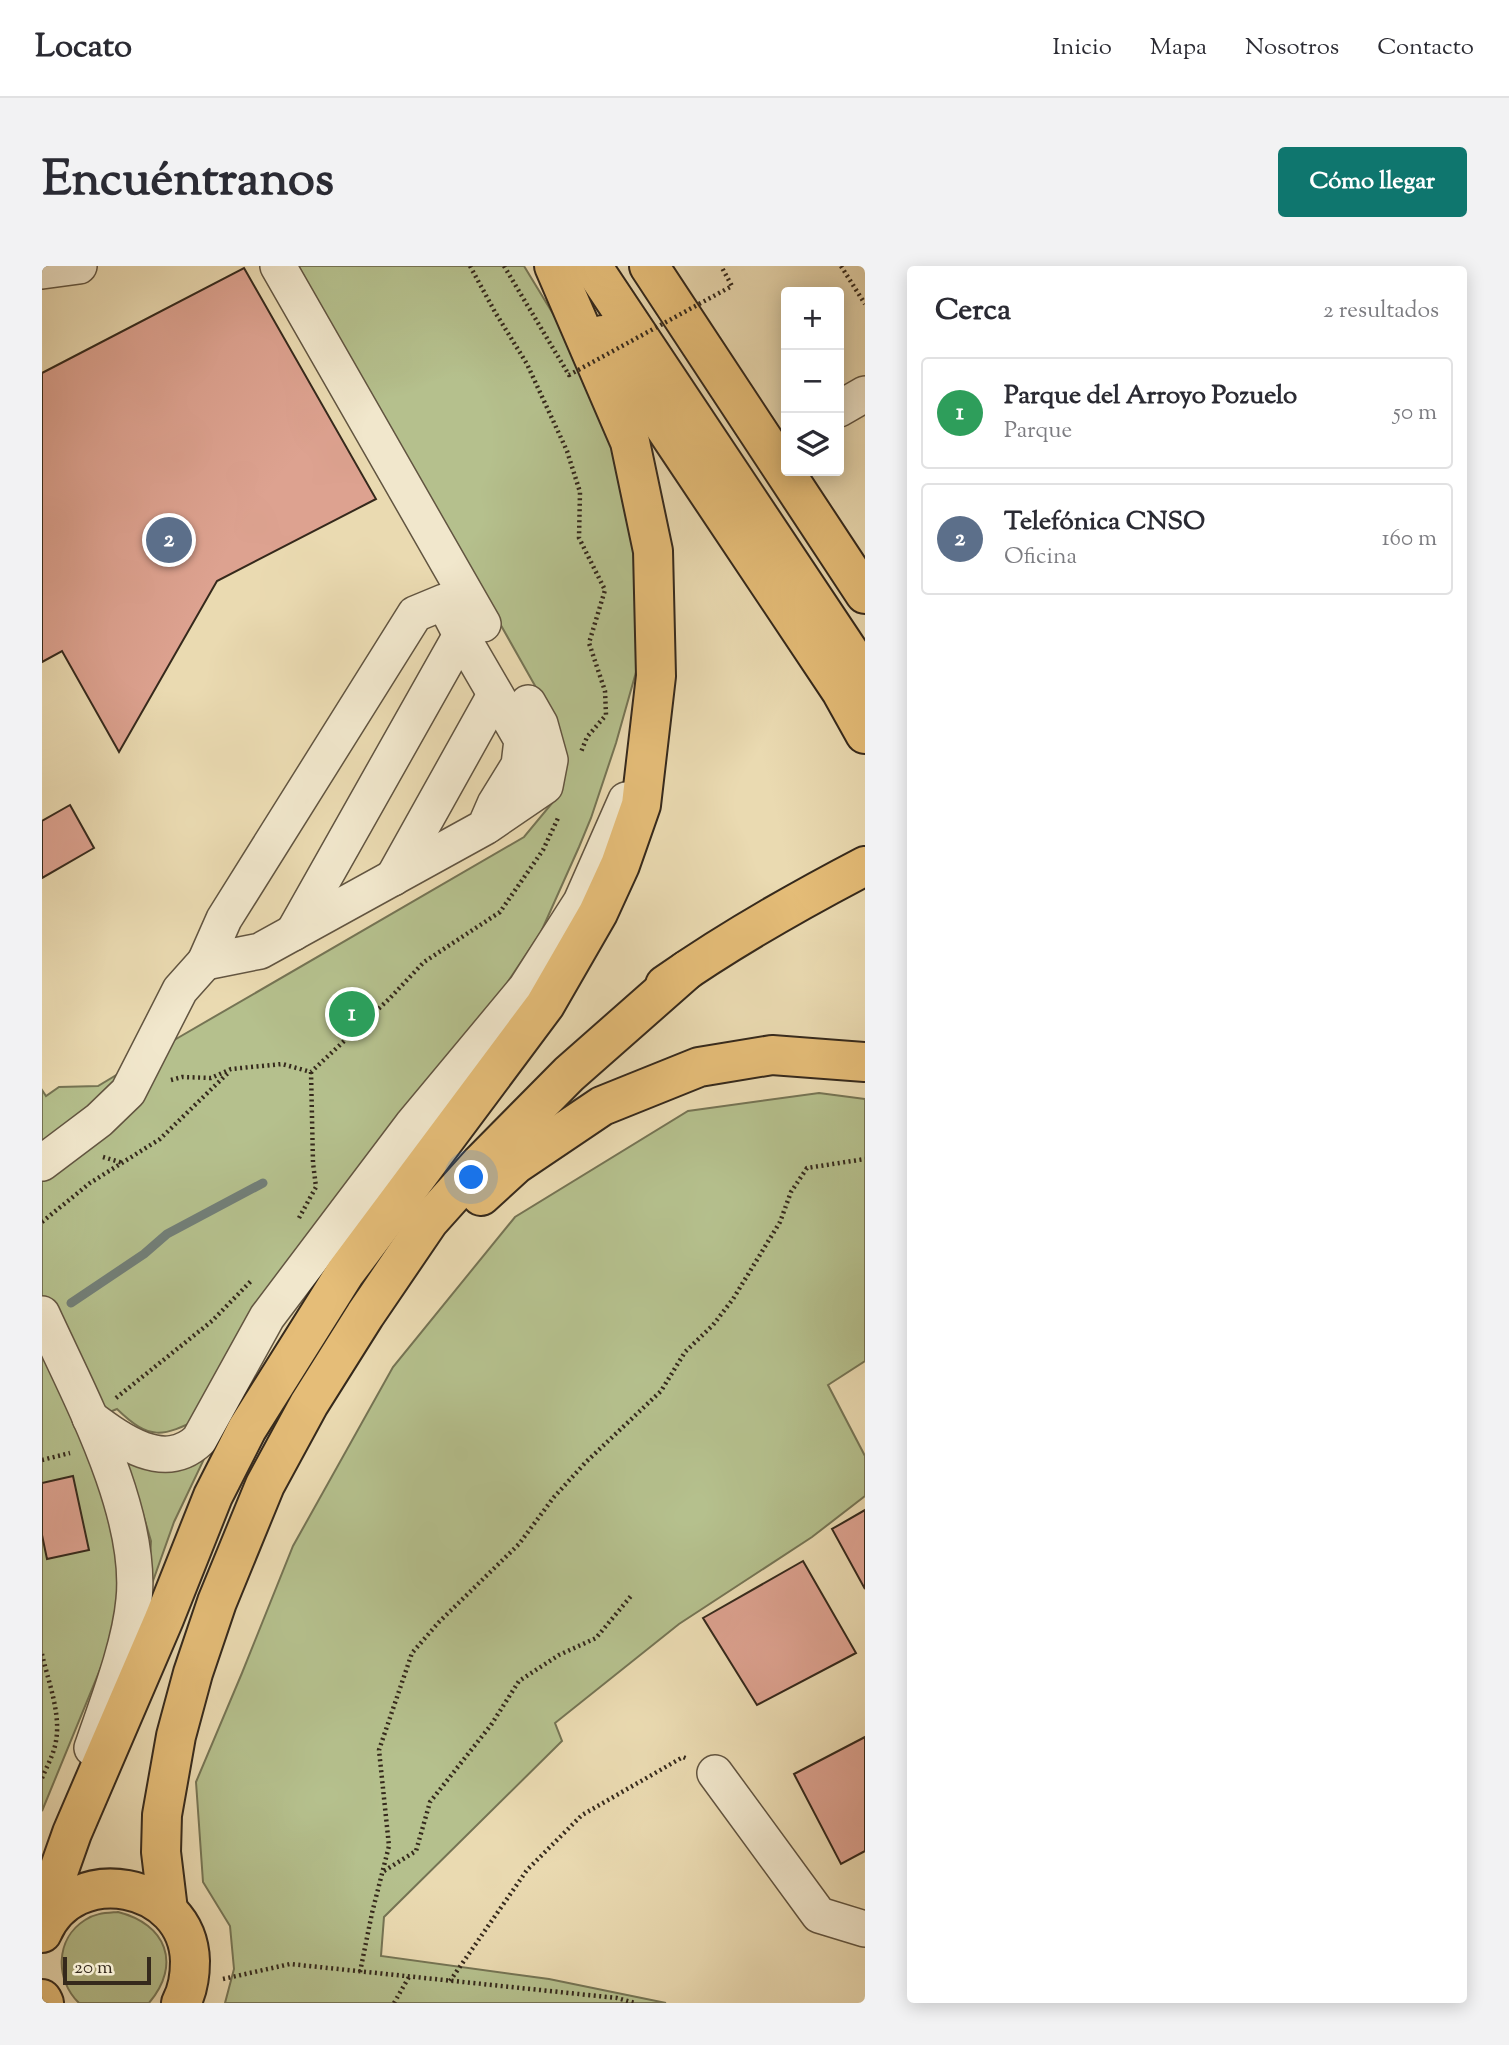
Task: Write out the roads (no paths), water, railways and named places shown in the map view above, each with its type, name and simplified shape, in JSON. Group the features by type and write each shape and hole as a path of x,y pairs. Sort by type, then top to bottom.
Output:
{"main road":[{"path":"44,1928 54,1884 72,1833 164,1619 213,1496 247,1429 345,1273 545,1004 598,913 620,865 641,805 656,676 653,551 630,442 555,266"},
{"path":"555,266 841,691 865,734"},
{"path":"592,266 865,676"},
{"path":"649,266 865,594"},
{"path":"680,266 727,342 781,446"},
{"path":"797,476 832,545"},
{"path":"345,1273 463,1139 555,1061 687,970 799,900 865,866"},
{"path":"168,1910 161,1852 162,1815 176,1736 217,1602 265,1485 309,1404 429,1221 481,1163 569,1074 687,970"},
{"path":"365,1315 441,1232 516,1164 602,1106 699,1067 772,1055 865,1062"},
{"path":"44,1928 62,1905 81,1894 104,1888 127,1889 149,1897 168,1910 182,1930 190,1952 190,1977 181,2003"}],"street":[{"path":"205,962 260,951 485,827 545,786 550,760 540,724 278,266"},
{"path":"844,406 865,394"},
{"path":"42,1163 99,1120 128,1091 180,990 205,962 224,919 415,614 444,601 522,740 519,765 495,804 485,827"},
{"path":"293,933 461,635"},
{"path":"90,1418 118,1439 148,1452 165,1455 178,1453 199,1440 267,1317 412,1125 526,988 581,902 627,798 656,676"},
{"path":"393,879 495,695"},
{"path":"42,1314 90,1418 122,1503 135,1574 128,1635 92,1748 72,1833"},
{"path":"715,1773 819,1914 865,1929"}],"waterway":[{"path":"71,1303 144,1254 167,1234 263,1183"}],"place":[{"name":"Telefónica CNSO","path":"169,540"},
{"name":"Parque del Arroyo Pozuelo","path":"352,1014"}]}
